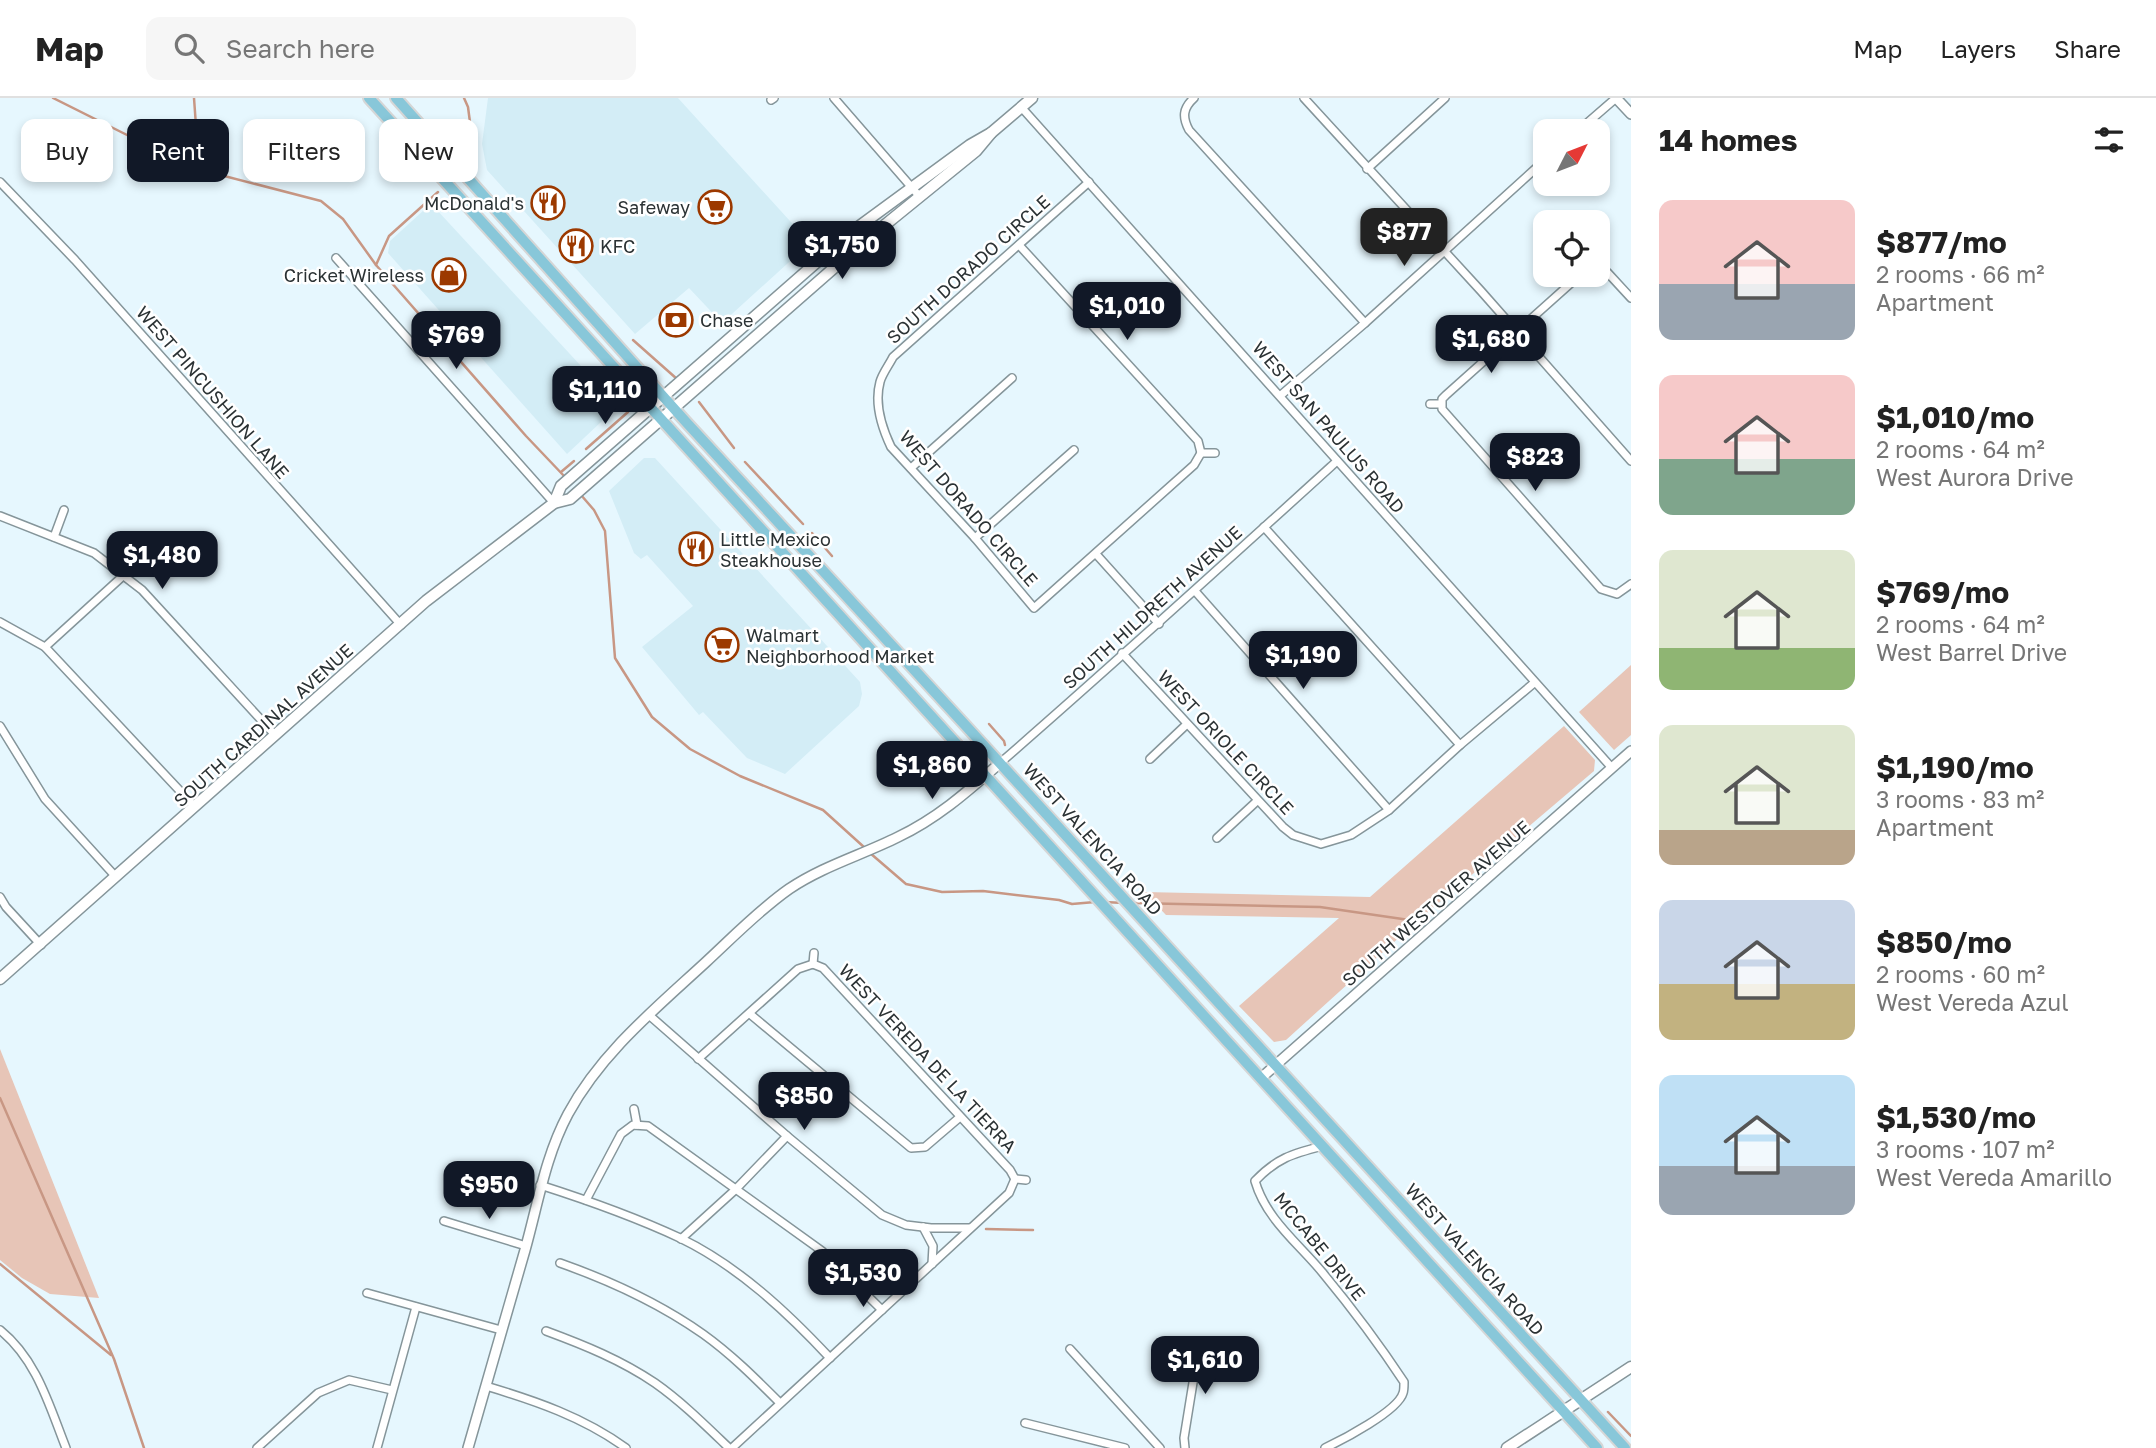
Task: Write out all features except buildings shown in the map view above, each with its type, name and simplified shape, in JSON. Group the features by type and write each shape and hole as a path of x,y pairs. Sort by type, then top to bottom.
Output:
{"main road":[{"name":"WEST VALENCIA ROAD","path":"369,98 1597,1448"},
{"name":"WEST VALENCIA ROAD","path":"396,98 674,409 1625,1448"},
{"name":"SOUTH CARDINAL AVENUE","path":"0,979 450,582 555,503 571,497 849,255 976,151 1032,98"},
{"name":"SOUTH CARDINAL AVENUE","path":"555,503 561,486 580,468 832,247 911,187 991,134"},
{"path":"465,204 479,190"},
{"path":"819,593 835,582"},
{"path":"1507,1448 1631,1367"}],"street":[{"path":"834,98 920,197"},
{"path":"1194,98 1184,114 1186,124 1193,135 1365,323"},
{"path":"1304,98 1631,461"},
{"path":"1367,169 1445,98"},
{"path":"1592,119 1616,98 1631,114"},
{"name":"WEST SAN PAULUS ROAD","path":"1022,108 1612,768"},
{"path":"1281,395 1533,171"},
{"name":"WEST PINCUSHION LANE","path":"0,182 75,260 401,625"},
{"name":"SOUTH DORADO CIRCLE","path":"883,428 879,409 880,381 893,357 1089,182"},
{"path":"1019,245 1198,441 1201,453 1194,465 1096,554 1159,624"},
{"path":"336,258 555,503"},
{"path":"1610,275 1631,298"},
{"path":"1567,287 1446,395 1441,404 1444,413 1601,589 1612,594 1620,593 1631,584"},
{"path":"911,468 1012,378"},
{"path":"1430,404 1441,404"},
{"name":"WEST DORADO CIRCLE","path":"883,428 891,447 975,538 1034,608 1096,554"},
{"path":"975,538 1074,450"},
{"path":"1201,453 1215,453"},
{"name":"SOUTH HILDRETH AVENUE","path":"986,775 1122,653 1159,624 1337,461"},
{"path":"54,537 64,510"},
{"path":"0,516 94,554 124,575 142,590 275,735"},
{"path":"1264,527 1460,745"},
{"path":"45,647 124,575"},
{"path":"1195,590 1389,810"},
{"path":"1611,604 1612,594"},
{"path":"0,622 45,647 195,807"},
{"name":"WEST ORIOLE CIRCLE","path":"1122,653 1257,801 1293,835 1321,844 1351,835 1389,810 1460,745 1534,683"},
{"path":"1150,759 1187,724"},
{"path":"0,726 45,799 116,877"},
{"name":"SOUTH WESTOVER AVENUE","path":"1261,1078 1631,751"},
{"path":"468,1448 526,1246 540,1185 568,1114 585,1087 617,1046 777,898 838,862 926,822 955,803 986,775"},
{"path":"1217,838 1257,801"},
{"path":"0,897 41,945"},
{"path":"698,1059 799,969 813,964 814,953"},
{"name":"WEST VEREDA DE LA TIERRA","path":"813,964 823,968 1010,1170 1015,1179"},
{"path":"750,1014 911,1147 925,1147 960,1117"},
{"path":"649,1015 882,1215 906,1225 971,1228"},
{"path":"634,1110 637,1125"},
{"path":"586,1200 621,1134 637,1125 648,1126 822,1251 882,1310"},
{"path":"681,1239 735,1190 787,1136"},
{"name":"MCCABE DRIVE","path":"1322,1146 1284,1157 1269,1166 1255,1181 1260,1198 1271,1216 1347,1303 1404,1382 1404,1392 1399,1401 1358,1432 1325,1448"},
{"path":"546,1331 589,1347 654,1383 731,1448 1009,1193 1015,1179 1026,1180"},
{"path":"540,1185 586,1200 681,1239 759,1290 803,1329 830,1358"},
{"path":"444,1222 526,1246"},
{"path":"923,1227 933,1247 932,1264"},
{"path":"559,1263 646,1298 741,1364 779,1402"},
{"path":"367,1293 501,1330"},
{"path":"376,1448 416,1307"},
{"path":"0,1330 20,1349 32,1367 66,1448"},
{"path":"1185,1448 1184,1438 1197,1358 1203,1342"},
{"path":"1070,1349 1160,1448"},
{"path":"257,1448 318,1393 349,1380 392,1390"},
{"path":"486,1385 566,1412 626,1448"},
{"path":"1025,1423 1125,1448"}],"shaded area":[{"path":"488,98 678,98 810,243 722,323 689,288 635,334 487,170 482,144"},
{"path":"436,209 618,406 567,454 388,253 390,241 424,210"},
{"path":"644,458 655,458 860,682 862,694 859,706 785,774 747,758 703,712 699,715 642,647 693,606 647,555 641,559 634,553 609,491"},
{"path":"1631,665 1631,735 1614,750 1579,712"},
{"path":"1564,726 1595,760 1594,771 1414,924 1286,1040 1274,1042 1239,1006 1339,918 1166,915 1144,892 1370,897"},
{"path":"0,1049 99,1298 50,1294 22,1278 0,1260"}],"waterway":[{"path":"53,98 127,135"},
{"path":"194,98 198,154 209,172 321,201 343,219 376,265"},
{"path":"464,98 470,119"},
{"path":"438,192 389,236 376,265 565,477"},
{"path":"633,340 677,379"},
{"path":"699,402 734,448"},
{"path":"586,449 628,412"},
{"path":"561,472 574,461"},
{"path":"745,462 803,524"},
{"path":"581,495 594,510 605,531 615,658 652,717 690,749 740,776 823,810 865,848"},
{"path":"812,533 832,556"},
{"path":"989,724 1005,745"},
{"path":"870,853 906,884 942,892 983,891 1072,904 1095,902"},
{"path":"1105,902 1123,903"},
{"path":"1133,903 1320,907 1423,922"},
{"path":"0,1098 114,1359 144,1448"},
{"path":"986,1229 1033,1230"},
{"path":"0,1264 111,1355"},
{"path":"1608,1412 1631,1436"}],"place":[{"name":"McDonald's","path":"548,203"},
{"name":"Safeway","path":"715,207"},
{"name":"KFC","path":"576,246"},
{"name":"Cricket Wireless","path":"449,275"},
{"name":"Chase","path":"676,320"},
{"name":"Little Mexico Steakhouse","path":"696,549"},
{"name":"Walmart Neighborhood Market","path":"722,645"}]}
